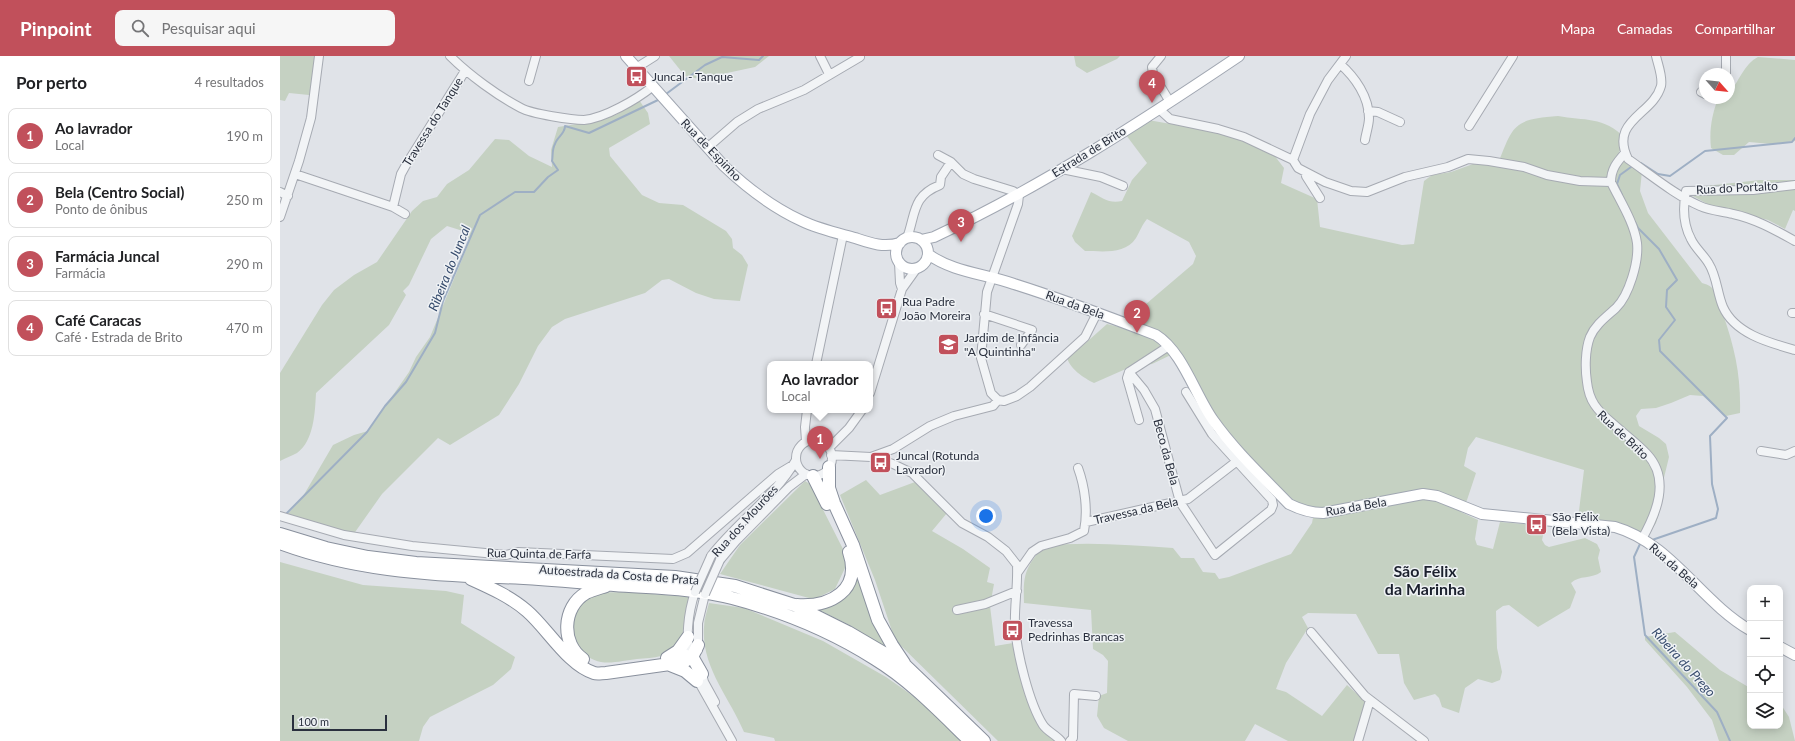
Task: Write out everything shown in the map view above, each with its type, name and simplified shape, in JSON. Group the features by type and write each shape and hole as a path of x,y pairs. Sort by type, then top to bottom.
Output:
{"highway":[{"path":"829,467 829,488 834,503 853,545 878,620 906,666"},
{"path":"794,605 818,605 831,601 843,591 848,584 852,568 850,553 818,484 809,475"},
{"name":"Autoestrada da Costa de Prata","path":"280,534 326,548 368,557 416,563 675,577 704,580 735,586 794,605 848,632 906,666 984,741"},
{"name":"Autoestrada da Costa de Prata","path":"280,543 365,567 468,577 563,580 686,591 732,598 814,626 870,656 905,680 970,741"},
{"path":"468,577 507,597 527,611 568,655 593,673 606,673 667,661 683,646 688,636"},
{"path":"611,585 585,594 575,603 569,615 566,627 568,639 581,658 591,664 602,667 667,661 684,662 690,658 698,645"},
{"path":"690,658 696,663 699,678"},
{"path":"667,661 699,678"}],"main road":[{"name":"Rua de Espinho","path":"626,56 707,148 738,180 801,221 880,246 907,268 919,267"},
{"name":"Estrada de Brito","path":"919,267 917,243 934,237 1019,195 1159,109 1239,56"},
{"name":"Rua de Espinho","path":"880,246 917,243"},
{"name":"Rua da Bela","path":"917,243 946,264 1012,283 1156,335 1169,346 1213,420 1240,459 1289,504 1311,513 1323,513 1423,494 1437,496 1482,514 1615,527 1627,530 1642,539 1677,566 1721,610 1747,628"},
{"path":"898,260 896,253 917,243"},
{"name":"Rua da Bela","path":"919,267 946,264"},
{"path":"1783,649 1795,655"}],"street":[{"path":"280,217 285,198 295,174 311,118 319,56"},
{"path":"450,56 465,71 522,109 566,118 585,120 597,117 645,93 652,87"},
{"path":"529,81 536,56"},
{"path":"636,68 655,56"},
{"path":"820,56 829,74"},
{"path":"1161,56 1152,67 1153,74 1170,102"},
{"path":"1293,160 1310,114 1328,80 1346,56"},
{"path":"1469,126 1513,56"},
{"path":"1656,56 1662,81 1661,88 1627,127 1623,140 1628,159 1685,198 1713,211 1733,214 1764,224 1795,241"},
{"path":"1726,56 1726,68"},
{"path":"707,148 737,122 753,112 804,90 860,57"},
{"path":"1340,64 1360,87 1368,111 1370,119 1365,140"},
{"name":"Travessa do Tanque","path":"394,207 401,174 465,71"},
{"path":"1159,109 1170,119 1218,129 1244,137 1293,160 1298,168 1306,173 1325,182 1352,191 1367,192 1405,177 1448,167 1468,160 1489,161 1524,167 1547,175 1580,181 1611,182 1611,174 1615,165 1626,153"},
{"path":"1368,111 1378,112 1400,122"},
{"path":"938,155 950,162 964,174 974,179 1008,189 1019,195 1018,204 987,292 981,358 991,394 998,400 1004,401 1017,396 1030,387 1085,337 1097,313"},
{"path":"917,243 912,222 917,203 924,194 940,185 941,177 950,162"},
{"path":"1062,169 1101,177 1123,186"},
{"path":"1306,173 1306,176 1320,198"},
{"path":"295,174 394,207 405,214"},
{"name":"Rua de Brito","path":"1611,182 1632,225 1637,244 1636,257 1630,285 1624,298 1617,307 1595,328 1590,337 1588,345 1586,378 1588,394 1596,410 1648,455 1659,480 1657,508 1642,539"},
{"name":"Rua do Portalto","path":"1685,198 1686,190 1753,190 1795,185"},
{"path":"280,192 285,198"},
{"path":"1685,198 1683,208 1691,239 1709,264 1714,274 1724,308 1734,321 1754,337 1795,350"},
{"path":"817,361 844,235"},
{"path":"898,260 902,289"},
{"path":"873,383 902,289 919,267"},
{"path":"984,314 1032,330 1021,345"},
{"path":"1139,420 1127,378 1129,372 1169,346"},
{"name":"Beco da Bela","path":"1129,372 1144,390 1155,409 1180,502 1214,555"},
{"name":"Rua da Bela","path":"1186,392 1212,434 1240,459 1272,500 1273,505 1271,510 1214,555"},
{"path":"871,457 894,449 930,426 954,416 993,406 998,400"},
{"path":"806,442 805,427 807,413"},
{"path":"860,413 830,451 829,467 820,475 809,475 795,463 797,450 806,442 819,440 830,451 871,457 892,464 912,473 962,523 988,538 1006,551 1018,565 1015,626 1036,711 1044,726 1061,741"},
{"path":"892,464 891,456 894,449"},
{"path":"1761,451 1786,455 1795,451"},
{"name":"Travessa da Bela","path":"1086,522 1188,499 1240,459"},
{"name":"Rua Quinta de Farfa","path":"280,516 344,536 453,551 506,555 518,552 673,559 687,553 778,474 795,463"},
{"name":"Rua dos Mourões","path":"690,658 688,622 691,604 711,556 729,535 783,480 795,463"},
{"path":"1018,572 1032,552 1041,546 1070,538 1084,531 1086,522 1084,483 1078,468"},
{"name":"Rua dos Mourões","path":"733,741 699,678 698,623 709,583 720,560 736,541 784,492 809,475"},
{"path":"958,610 985,604 1017,591"},
{"path":"1311,632 1355,686 1370,700 1424,741"},
{"path":"1070,741 1073,738 1074,694 1096,696"},
{"path":"1358,741 1370,700"}],"green space":[{"path":"280,56 318,56 309,95 289,93 285,101 280,100"},
{"path":"669,56 769,56 755,67 699,79 685,76"},
{"path":"1074,56 1120,56 1117,59 1087,73 1076,66"},
{"path":"1758,57 1795,60 1795,141 1771,144 1749,142 1734,155 1723,155 1711,148 1710,135 1714,110 1716,104 1735,104 1735,86 1745,69"},
{"path":"639,100 648,113 650,124 609,148 610,156 642,195 659,203 683,205 726,231 732,239 733,248 742,255 748,265 740,301 714,299 696,293 669,279 662,280 645,293 565,319 552,327 538,346 519,384 499,415 450,445 438,438 382,494 353,535 286,516 302,498 333,445 354,435 368,431 409,372 416,357 430,337 470,240 463,231 447,226 431,239 409,285 403,291 406,295 389,325 316,393 312,426 307,441 303,448 297,453 280,461 280,373 322,305 334,290 354,275 377,262 412,211 423,201 437,197 447,184 469,170 495,139 509,140 529,156 552,167 551,150 558,127 590,122 616,115"},
{"path":"1558,116 1601,123 1617,131 1625,138 1618,155 1622,161 1642,171 1640,191 1648,213 1702,283 1711,287 1716,295 1734,351 1738,375 1740,413 1726,416 1703,396 1690,395 1656,408 1641,409 1636,416 1639,426 1666,444 1669,457 1661,490 1661,507 1656,523 1648,535 1636,530 1578,519 1584,470 1476,437 1468,448 1464,466 1476,473 1467,500 1461,512 1478,520 1475,539 1477,545 1493,549 1500,522 1545,526 1542,540 1545,545 1549,547 1585,538 1597,544 1600,550 1598,558 1601,572 1594,576 1578,579 1571,583 1576,592 1570,608 1538,627 1509,605 1503,606 1496,611 1497,648 1502,672 1500,680 1492,683 1478,679 1465,688 1459,713 1442,707 1439,698 1435,694 1414,700 1404,683 1399,654 1378,654 1356,614 1308,613 1302,617 1308,628 1286,663 1276,689 1286,692 1322,716 1347,685 1367,703 1356,741 1288,741 1255,724 1245,741 1128,741 1104,728 1097,716 1099,696 1107,693 1108,661 1103,655 1093,649 1091,610 1024,603 1026,572 1043,546 1092,544 1173,548 1181,558 1194,558 1203,572 1215,573 1219,579 1229,577 1291,554 1312,523 1315,507 1300,506 1248,458 1214,414 1175,353 1152,364 1128,368 1094,383 1077,372 1070,365 1067,356 1080,348 1107,324 1119,327 1193,264 1196,256 1189,242 1147,219 1136,238 1120,250 1085,251 1075,242 1072,236 1091,192 1113,202 1122,201 1132,180 1147,163 1126,135 1148,120 1205,130 1236,138 1274,155 1284,168 1281,183 1317,199 1320,227 1402,245 1414,244 1424,181 1432,175 1451,172 1473,164 1497,166 1511,133 1516,127 1531,119"},
{"path":"1760,180 1795,180 1795,211 1793,210 1785,229 1768,220 1711,206 1691,195 1689,191 1705,186"},
{"path":"866,480 880,495 915,482 947,513 932,531 963,549 990,568 987,582 994,584 990,606 995,646 1013,643 1031,711 1064,741 998,741 895,640 875,580 840,495"},
{"path":"805,481 810,484 845,553 845,568 835,589 817,598 809,598 720,574 740,545"},
{"path":"280,562 363,585 446,591 464,595 461,623 515,657 511,669 493,685 430,717 423,727 419,741 280,741"},
{"path":"857,572 888,644 885,647 851,626 817,609 839,601 847,592"},
{"path":"626,592 690,597 686,623 680,639 676,646 669,652 658,657 610,663 601,662 590,658 582,652 576,643 572,624 574,614 580,605 592,595 597,593"},
{"path":"709,603 744,608 823,641 886,677 916,698 963,741 775,741 774,738 744,732 718,682 707,656 704,642 704,627"},
{"path":"1675,632 1720,670 1747,686 1747,729 1783,729 1783,708 1789,717 1795,741 1719,741 1712,720 1687,687 1645,640 1645,637"}],"waterway":[{"name":"Ribeira do Juncal","path":"666,94 705,65 722,57 759,60 763,56"},
{"name":"Ribeira do Juncal","path":"285,515 367,432 385,406 406,382 435,333 443,301 480,215 515,192 534,192 548,177 558,170 552,161 553,150 556,142 564,131 565,126 589,133 658,100"},
{"name":"Ribeira do Prego","path":"1641,163 1658,174 1670,176 1705,151 1792,142 1795,138"},
{"name":"Ribeira do Prego","path":"1622,195 1617,184 1620,175 1631,167"},
{"name":"Ribeira do Prego","path":"1635,222 1638,228 1659,249 1677,280 1667,290 1666,307 1675,320 1659,340 1660,351 1727,418 1710,436 1712,484 1718,509 1716,518 1652,540"},
{"name":"Ribeira do Prego","path":"1640,544 1634,557 1645,635 1717,712 1730,741"}],"place":[{"name":"Juncal - Tanque","path":"637,77"},
{"name":"Café Caracas","path":"1152,103"},
{"name":"Farmácia Juncal","path":"961,242"},
{"name":"Rua Padre João Moreira","path":"887,309"},
{"name":"Bela (Centro Social)","path":"1137,333"},
{"name":"Jardim de Infância \"A Quintinha\"","path":"948,345"},
{"name":"Ao lavrador","path":"820,459"},
{"name":"Juncal (Rotunda Lavrador)","path":"881,463"},
{"name":"São Félix (Bela Vista)","path":"1536,524"},
{"name":"Travessa Pedrinhas Brancas","path":"1012,630"}],"district":[{"name":"São Félix da Marinha","path":"1425,580"}]}
